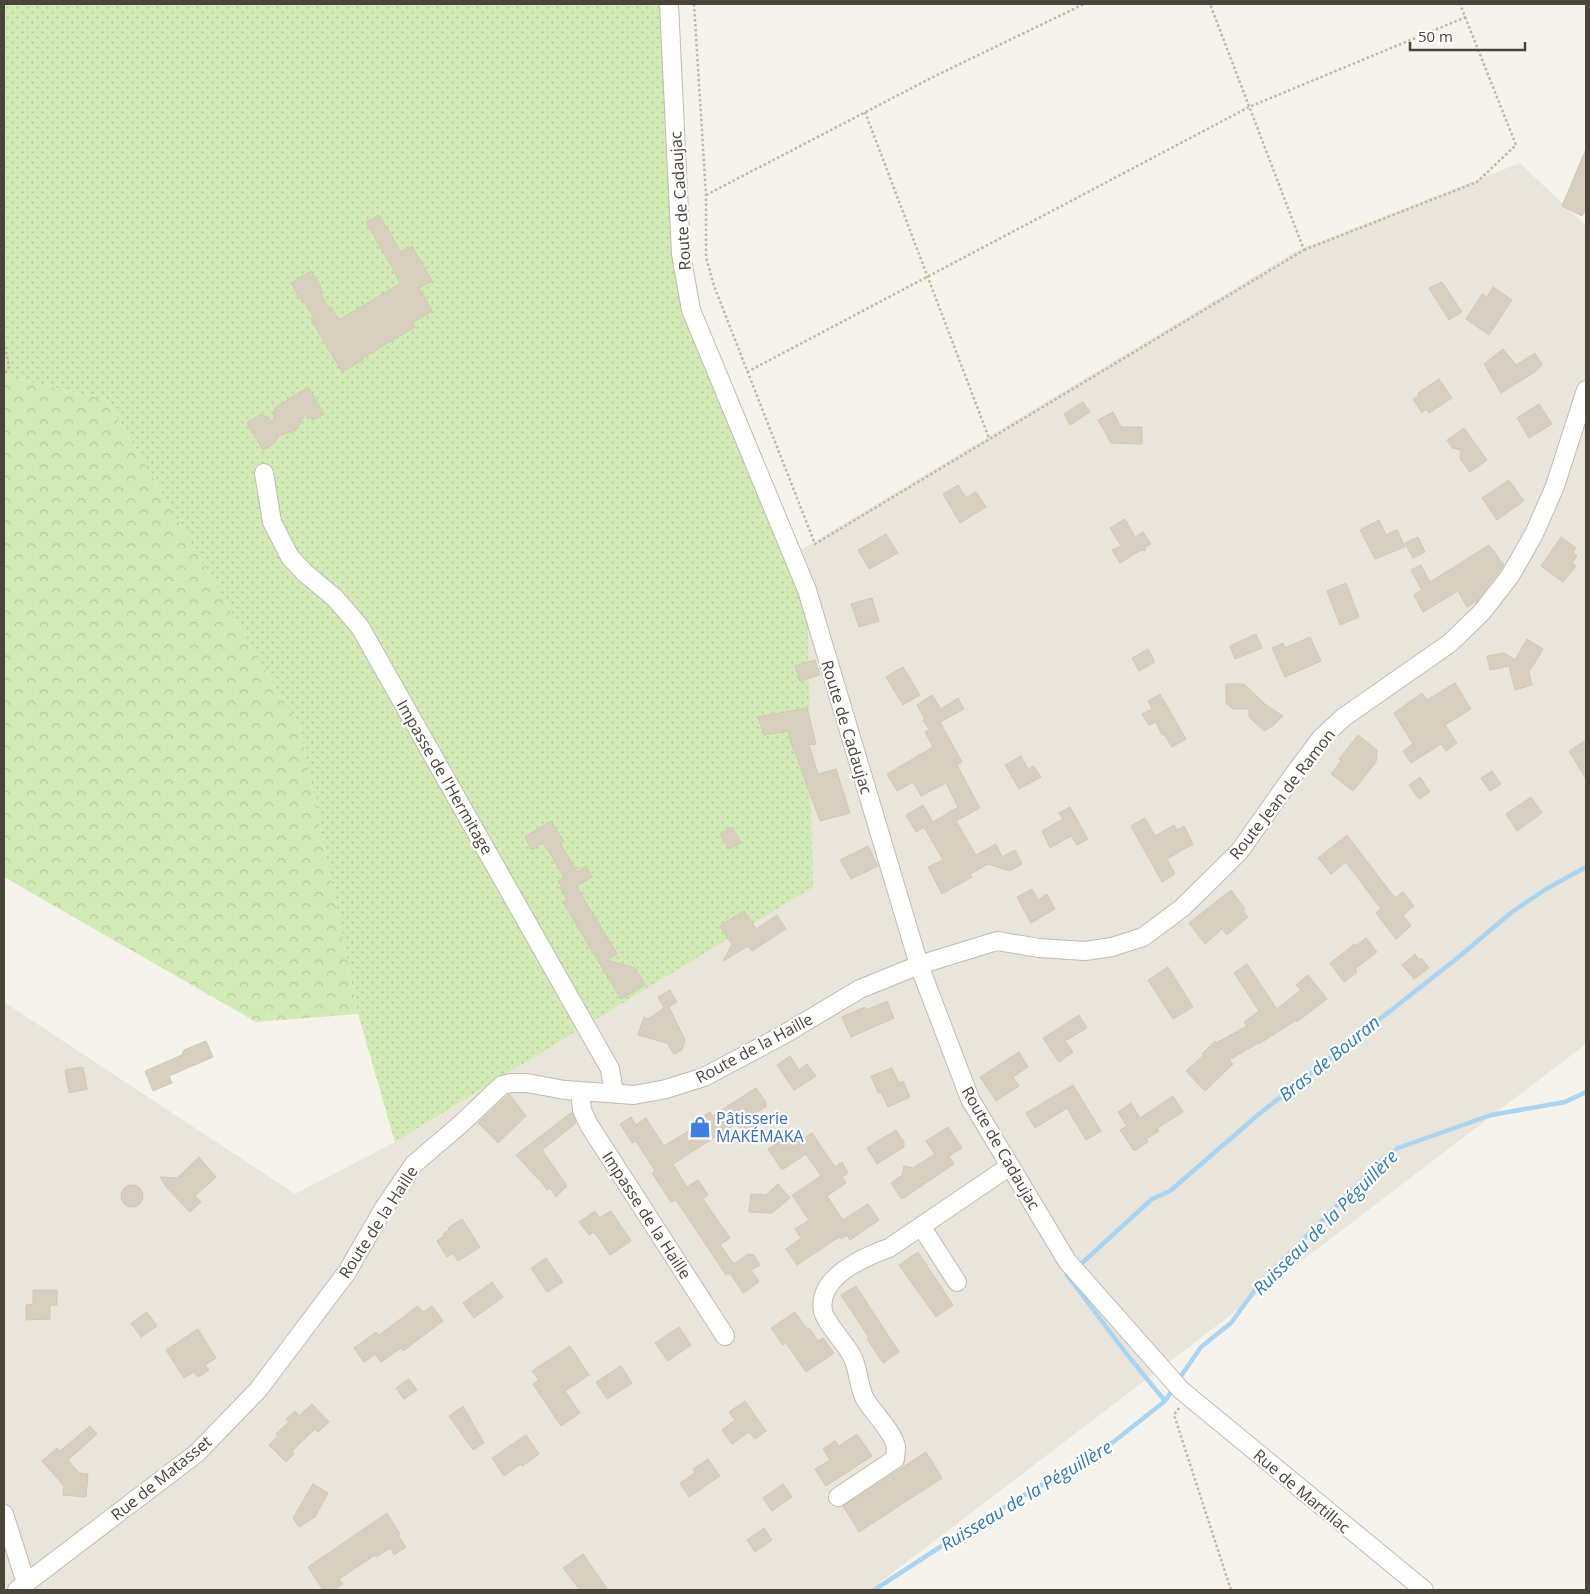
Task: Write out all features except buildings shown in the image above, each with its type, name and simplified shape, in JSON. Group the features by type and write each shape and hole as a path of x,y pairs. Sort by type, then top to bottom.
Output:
{"street":[{"name":"Route de Cadaujac","path":"669,4 681,254 690,310 806,590 919,965 970,1099 1067,1261 1185,1393"},
{"name":"Route Jean de Ramon","path":"919,965 998,941 1039,948 1084,950 1112,947 1143,937 1182,908 1239,852 1321,738 1344,717 1450,643 1482,612 1510,576 1534,534 1555,486 1586,390"},
{"name":"Impasse de l'Hermitage","path":"264,473 272,522 290,557 335,598 360,627 610,1069 614,1093"},
{"name":"Route de la Haille","path":"306,1325 347,1272 384,1208 414,1164 462,1123 502,1085 512,1082 527,1082 565,1090 634,1095 666,1089 704,1077 783,1035 860,989 919,965"},
{"name":"Impasse de la Haille","path":"580,1091 582,1110 589,1126 725,1336"},
{"path":"838,1497 895,1459 896,1446 865,1399 861,1389 858,1370 852,1356 823,1312 823,1299 828,1286 838,1275 868,1256 890,1248 1010,1166"},
{"path":"921,1226 957,1282"},
{"name":"Rue de Matasset","path":"21,1587 197,1454 258,1390 306,1325"},
{"name":"Rue de Martillac","path":"1185,1393 1350,1531 1424,1590"},
{"path":"4,1514 21,1587"}],"path":[{"path":"694,4 706,195 706,257 714,286 814,544 1304,250 1477,182 1516,145 1460,4"},
{"path":"706,195 933,77 1084,4"},
{"path":"1210,4 1304,250"},
{"path":"747,372 1249,107 1466,17"},
{"path":"865,112 990,438"},
{"path":"4,342 9,367 4,376"},
{"path":"1185,1393 1174,1415 1231,1590"}],"shaded area":[{"path":"1520,163 1586,226 1586,1044 870,1590 4,1590 4,1002 295,1194 395,1142 792,555 1298,250"}],"green space":[{"path":"4,4 669,4 691,310 807,590 813,887 395,1142 358,1014 300,729 107,400 4,376"},
{"path":"4,376 107,400 300,729 358,1014 256,1022 4,877"}],"waterway":[{"name":"Bras de Bouran","path":"1082,1263 1152,1199 1170,1191 1259,1114 1455,960 1512,912 1546,889 1586,867"},
{"name":"Ruisseau de la Péguillère","path":"1181,1376 1201,1347 1231,1323 1260,1283 1384,1158 1398,1148 1491,1115 1565,1102 1586,1092"},
{"name":"Bras de Bouran","path":"1067,1275 1165,1401"},
{"name":"Ruisseau de la Péguillère","path":"874,1590 971,1527 1112,1443 1165,1401 1171,1392"}],"place":[{"name":"Pâtisserie MAKÉMAKA","path":"700,1127"}]}
